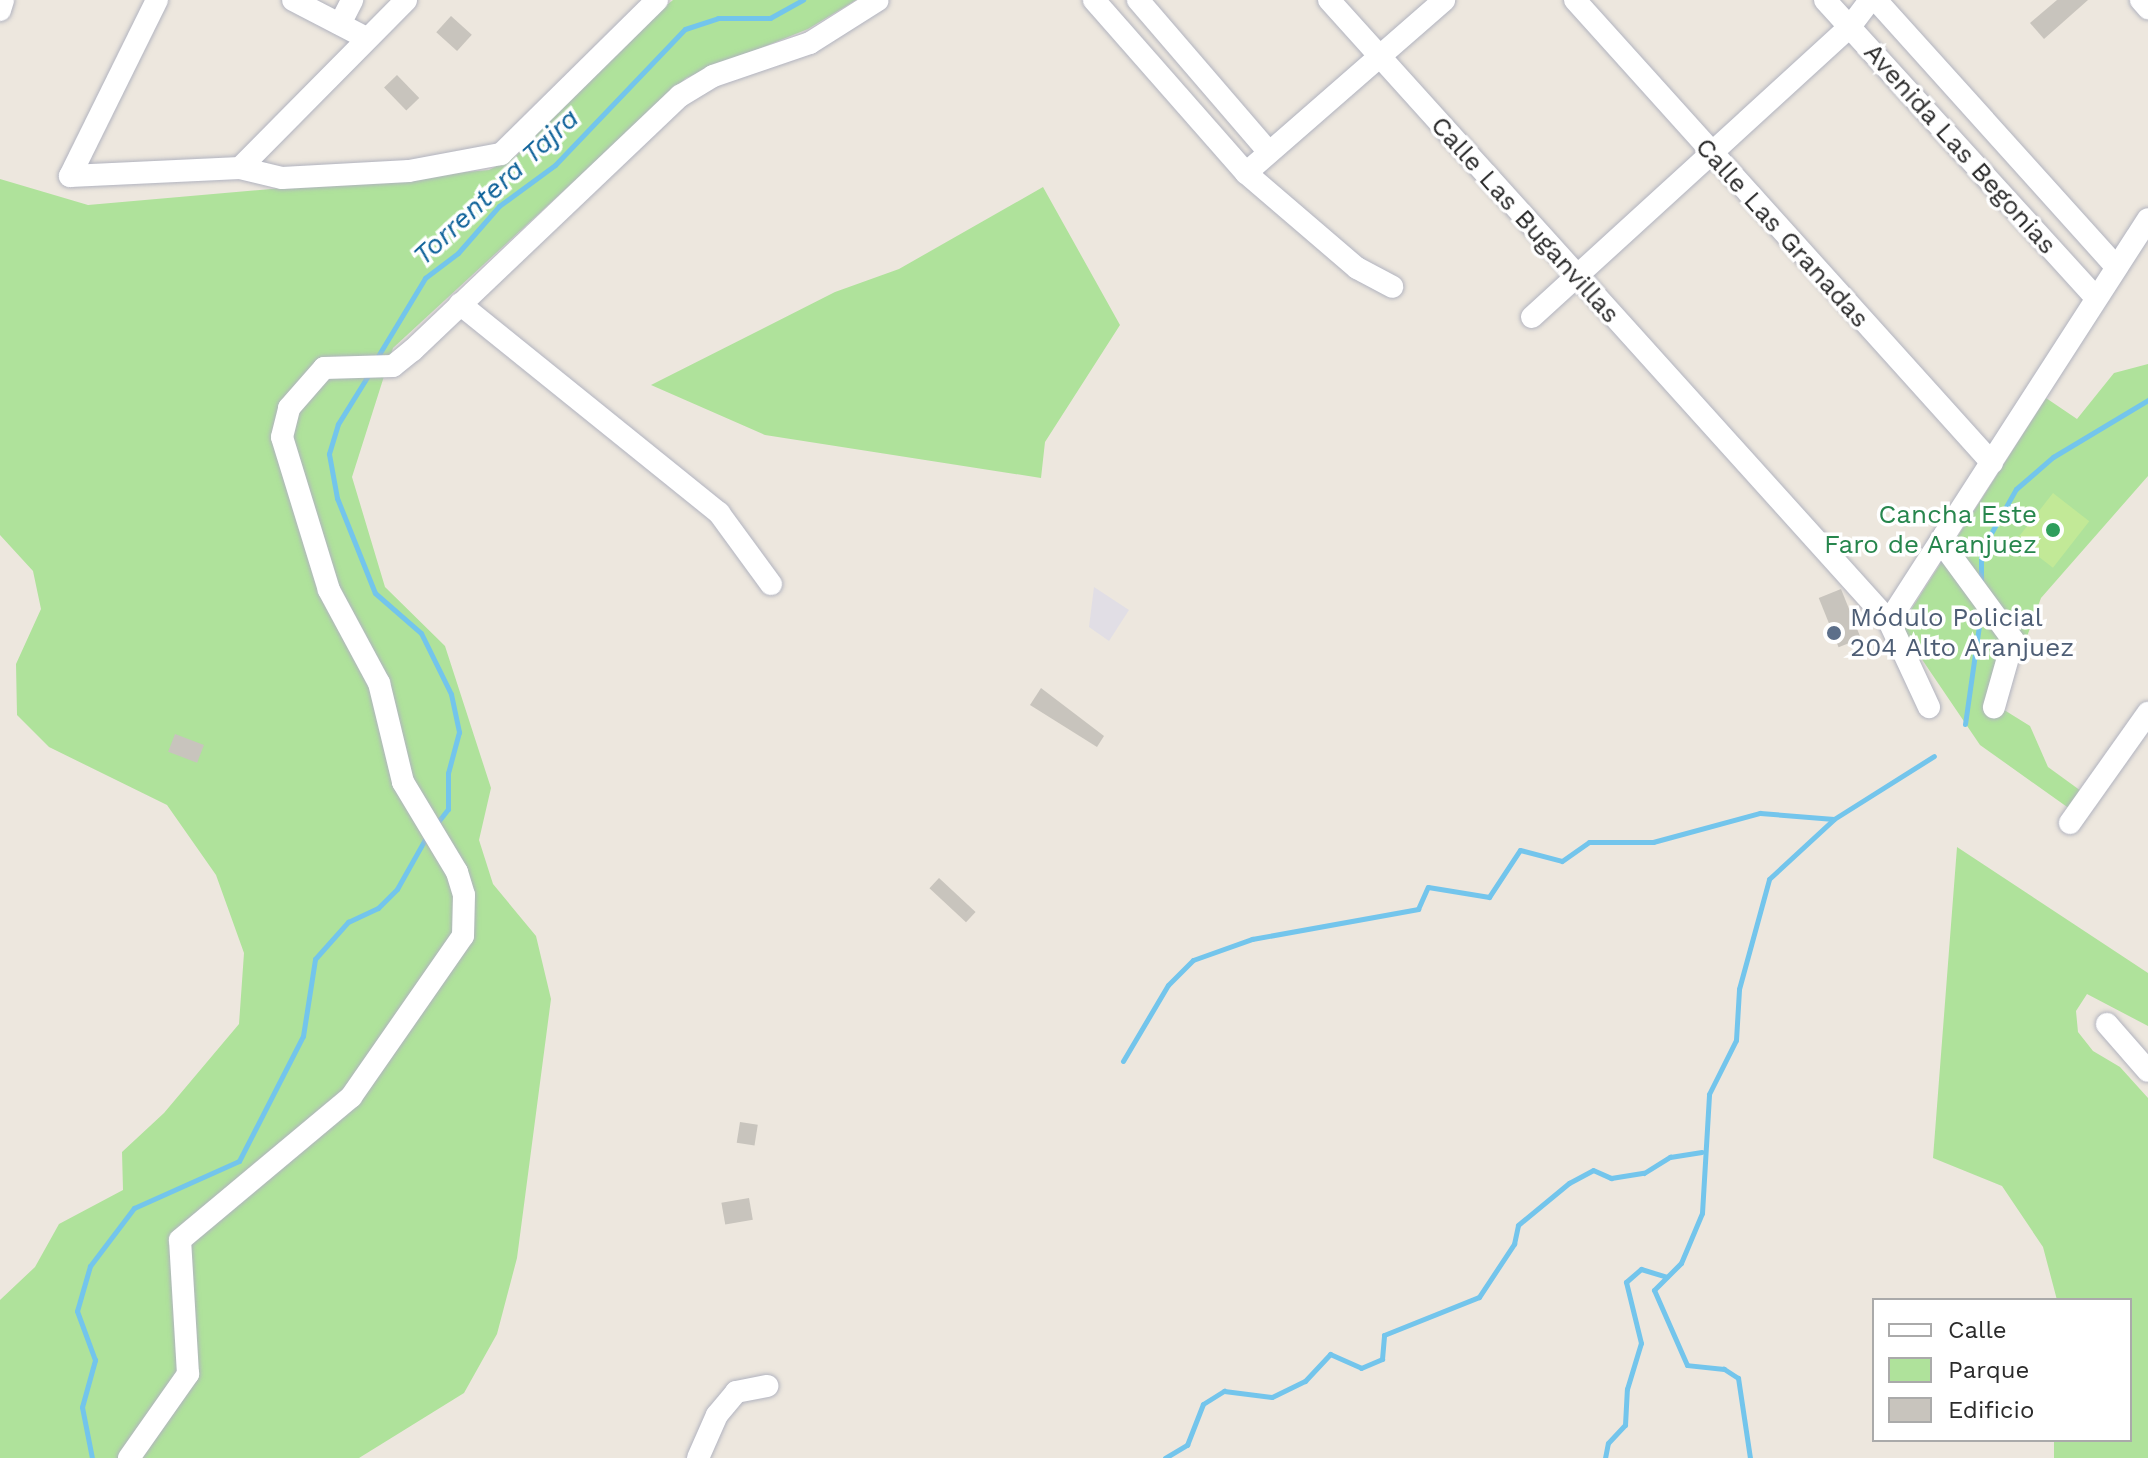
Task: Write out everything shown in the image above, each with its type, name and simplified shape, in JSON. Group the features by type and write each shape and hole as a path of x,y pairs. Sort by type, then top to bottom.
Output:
{"street":[{"path":"0,10 3,0"},
{"path":"157,0 70,176 240,168 282,178 330,176 409,171 501,154 657,0"},
{"path":"293,0 366,38"},
{"path":"340,24 352,0"},
{"path":"240,168 406,0"},
{"path":"129,1458 188,1374 180,1240 351,1097 463,936 464,895 432,828 403,782 379,683 329,590 282,437 289,408 324,368 393,366 680,96 713,76 810,43 878,0"},
{"path":"1094,0 1246,173 1357,268 1392,287"},
{"path":"1138,0 1267,150"},
{"name":"Calle Las Buganvillas","path":"1329,0 1889,621 1929,707"},
{"path":"1246,173 1267,150 1379,59 1444,0"},
{"name":"Calle Las Granadas","path":"1575,0 1711,155 1992,463"},
{"name":"Avenida Las Begonias","path":"1825,0 2096,298"},
{"path":"1532,317 1849,28 1873,0"},
{"name":"Avenida Las Begonias","path":"1873,0 2116,267"},
{"path":"2141,0 2148,8"},
{"path":"1889,621 2116,267 2146,227"},
{"path":"460,304 719,513 771,584"},
{"path":"1941,542 2013,640 1994,707"},
{"path":"2070,823 2148,713"},
{"path":"2107,1024 2148,1071"},
{"path":"698,1458 717,1415 736,1392 767,1386"}],"shaded area":[{"path":"1094,587 1129,610 1109,641 1089,627"}],"green space":[{"path":"673,0 856,0 808,29 686,78 393,348 352,477 385,587 445,646 491,788 479,840 493,884 536,936 551,999 517,1258 497,1334 464,1393 359,1458 0,1458 0,1300 35,1267 59,1224 123,1190 122,1152 164,1113 239,1024 244,953 216,875 167,805 49,747 17,715 16,664 41,609 33,571 0,535 0,179 88,205 489,170 516,156 638,28"},
{"path":"1043,187 1120,325 1045,442 1041,478 765,435 651,385 835,292 899,269"},
{"path":"2148,364 2148,476 2041,598 2001,708 2030,726 2048,767 2081,791 2070,809 1980,745 1900,627 2046,398 2077,419 2114,373"},
{"name":"Cancha Este Faro de Aranjuez","path":"2053,493 2089,521 2053,568 2017,539"},
{"path":"1957,847 2148,973 2148,1026 2087,994 2076,1011 2078,1032 2093,1051 2120,1067 2148,1098 2148,1458 2054,1458 2054,1442 2132,1442 2132,1298 2056,1298 2043,1247 2002,1186 1933,1158"}],"building":[{"path":"2057,0 2088,0 2044,39 2030,23"},
{"path":"451,16 472,35 457,51 436,32"},
{"path":"397,75 419,98 406,111 384,88"},
{"path":"1841,589 1861,638 1839,647 1819,598"},
{"path":"1041,688 1104,736 1097,747 1030,705"},
{"path":"175,734 204,745 197,763 168,752"},
{"path":"939,878 976,912 966,922 929,888"},
{"path":"740,1122 758,1125 754,1146 737,1143"},
{"path":"749,1198 753,1220 725,1225 721,1203"}],"waterway":[{"name":"Torrentera Tajra","path":"375,361 425,278 458,253 499,206 555,165 685,29 718,18 770,18 803,0"},
{"name":"Torrentera Tajra","path":"369,374 338,424 329,454 337,498 375,593 421,633 451,694 459,732 448,773 448,809 437,823"},
{"path":"1981,581 1981,551 2016,489 2053,457 2148,400"},
{"path":"1965,724 1981,611"},
{"path":"1750,1458 1738,1378 1724,1369 1687,1365 1654,1290 1681,1263 1702,1213 1709,1094 1736,1040 1739,989 1769,879 1834,819 1934,756"},
{"path":"1123,1061 1168,985 1193,960 1252,939 1418,909 1428,887 1489,897 1520,850 1562,861 1589,842 1653,842 1760,813 1834,819"},
{"name":"Torrentera Tajra","path":"92,1458 82,1407 95,1360 77,1311 90,1266 134,1208 239,1161 303,1036 315,959 348,922 378,908 397,889 428,834"},
{"path":"1165,1458 1187,1445 1203,1404 1224,1391 1272,1397 1305,1381 1330,1354 1361,1368 1382,1359 1384,1335 1479,1297 1514,1244 1518,1225 1569,1183 1593,1170 1611,1178 1644,1173 1670,1157 1702,1152"},
{"path":"1605,1458 1608,1443 1625,1425 1627,1389 1641,1343 1626,1282 1641,1269 1667,1277"}],"place":[{"name":"Cancha Este Faro de Aranjuez","path":"2053,530"},
{"name":"Módulo Policial 204 Alto Aranjuez","path":"1834,633"}]}
